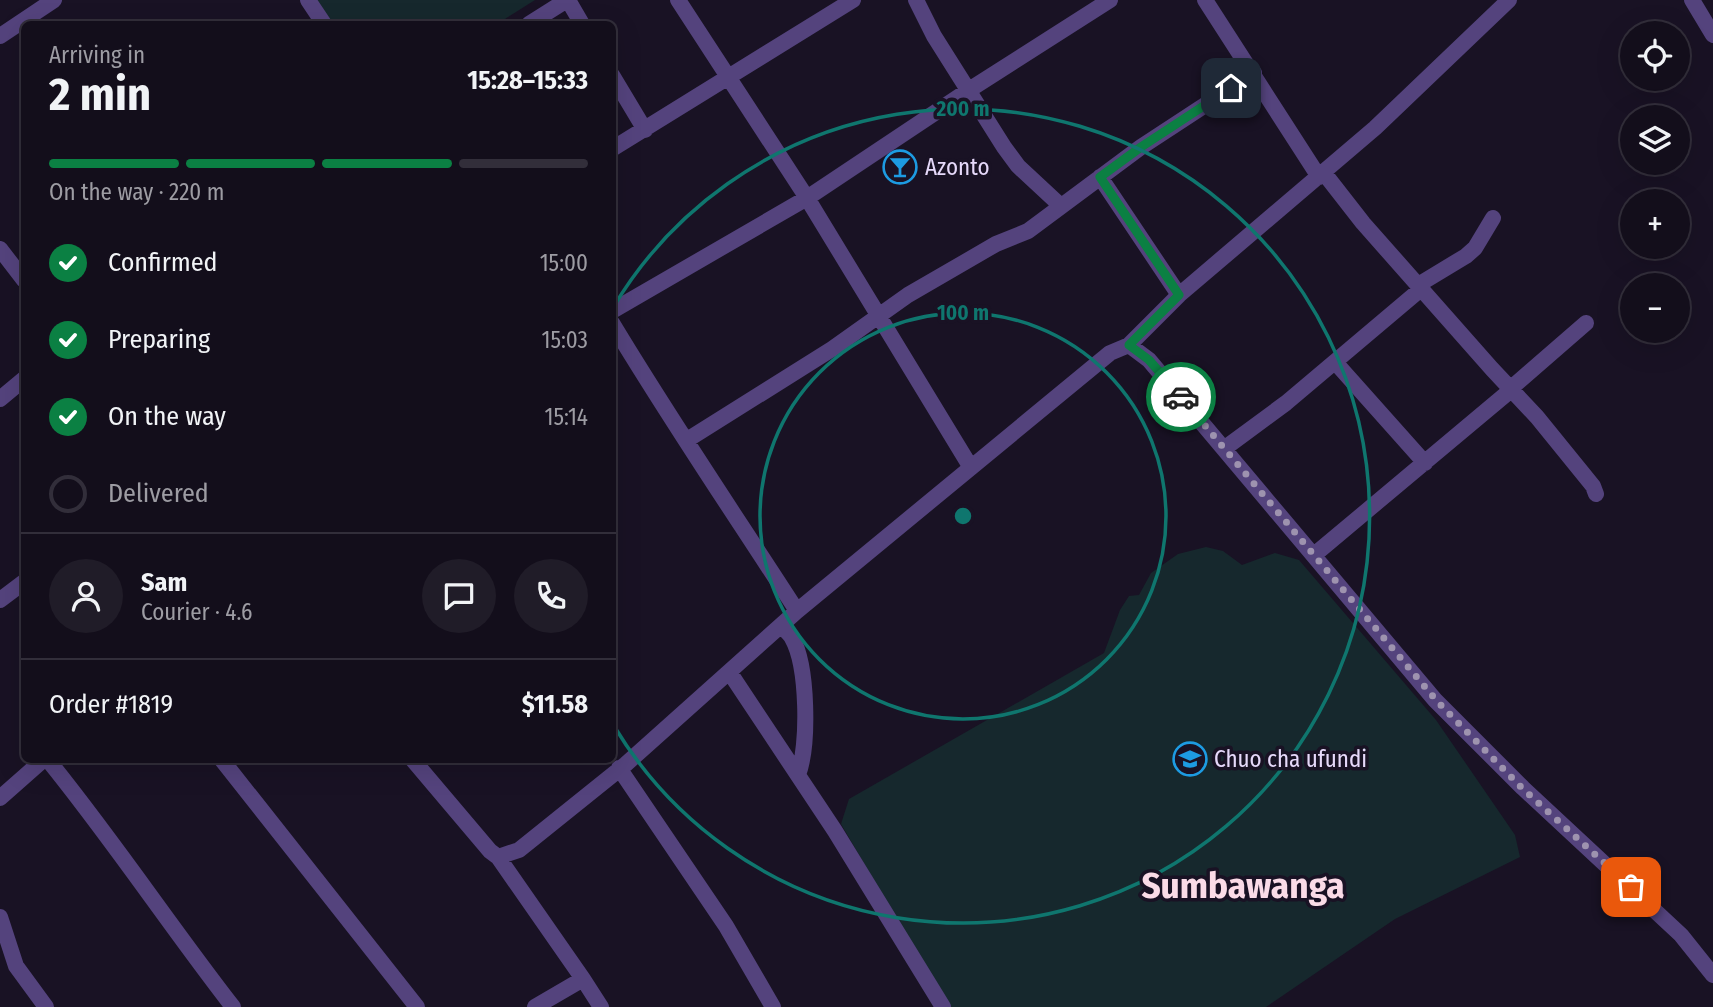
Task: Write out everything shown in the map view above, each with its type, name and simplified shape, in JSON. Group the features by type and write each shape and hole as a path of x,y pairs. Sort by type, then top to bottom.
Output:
{"street":[{"path":"27,21 37,5 54,0"},
{"path":"308,0 322,21"},
{"path":"533,21 568,0 580,21"},
{"path":"678,0 807,198 970,466"},
{"path":"616,147 853,0"},
{"path":"916,0 934,36 1004,147 1018,166 1061,206"},
{"path":"616,309 807,198 1110,0"},
{"path":"1205,0 1322,175 1537,417 1593,486 1595,494"},
{"path":"498,857 519,849 537,837 730,673 797,611 970,466 1110,353 1129,345 1179,295 1375,128 1509,0"},
{"path":"1692,0 1709,19 1713,34"},
{"path":"0,36 20,31"},
{"path":"687,440 880,317 908,295 996,244 1028,231 1141,147 1254,73"},
{"path":"616,82 645,130"},
{"path":"1100,177 1179,295"},
{"path":"1225,448 1286,403 1420,287 1466,256 1475,248 1493,218"},
{"path":"0,249 21,276"},
{"path":"1314,555 1586,323"},
{"path":"616,330 664,409 687,440 797,611"},
{"path":"1129,345 1149,360 1436,700 1523,789 1681,935 1713,975"},
{"path":"1335,362 1425,463"},
{"path":"0,398 21,381"},
{"path":"0,600 21,584"},
{"path":"781,626 792,636 801,671 805,719 802,766 798,775"},
{"path":"730,673 835,831 943,1007"},
{"path":"0,797 40,763"},
{"path":"51,763 85,804 188,950 233,1007"},
{"path":"224,763 417,1007"},
{"path":"415,763 480,842 498,857 601,1007"},
{"path":"620,768 726,926 774,1007"},
{"path":"0,917 16,966 46,1007"},
{"path":"535,1007 583,979"}],"green space":[{"path":"317,0 535,0 502,21 331,21"},
{"name":"Chuo cha ufundi","path":"1206,547 1223,551 1242,565 1275,553 1299,560 1436,720 1515,835 1520,857 1395,919 1266,1007 948,1007 841,824 849,799 1104,653 1120,610 1129,596 1139,595 1151,573 1178,554"}],"way so far":[{"path":"1181,397 1436,700 1523,789 1631,887"}],"place":[{"name":"Azonto","path":"900,167"},
{"name":"Chuo cha ufundi","path":"1190,759"}],"district":[{"name":"Sumbawanga","path":"1243,885"}],"route":[{"path":"1181,397 1149,360 1129,345 1179,295 1100,177 1231,88"}]}
